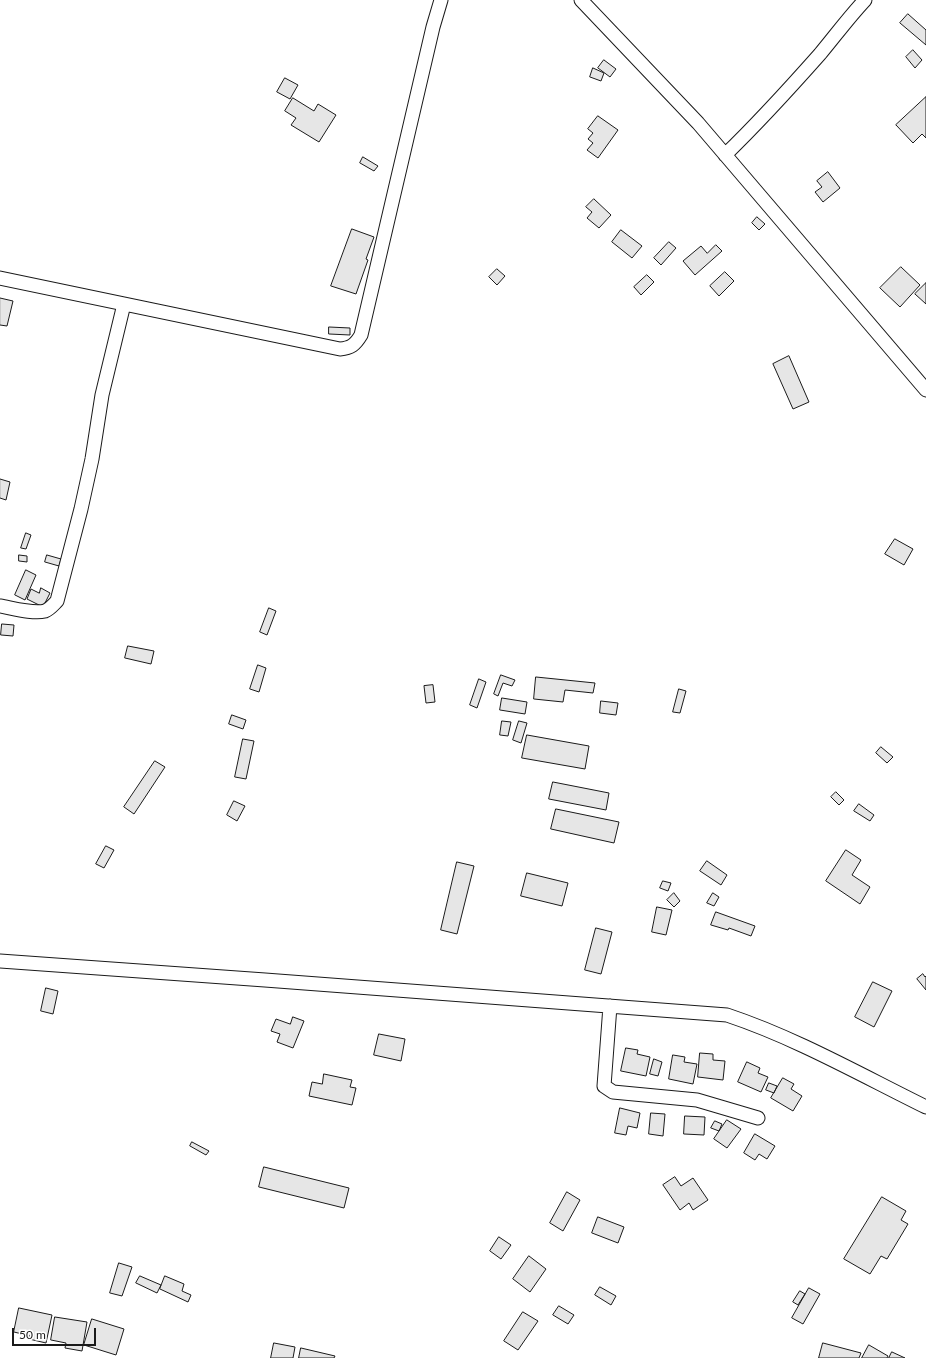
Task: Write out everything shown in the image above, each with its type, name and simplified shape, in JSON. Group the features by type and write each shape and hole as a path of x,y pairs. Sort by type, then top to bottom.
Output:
{"street":[{"path":"0,278 340,349 349,348 356,344 361,335 433,27 441,0"},
{"path":"581,0 698,123 926,390"},
{"path":"725,155 756,124 821,53 865,0"},
{"path":"0,606 36,612 45,611 52,607 57,601 81,509 92,459 102,394 124,304"},
{"path":"0,961 727,1015 756,1025 802,1046 926,1107"},
{"path":"610,1006 604,1086 612,1092 697,1100 758,1118"}],"building":[{"path":"908,14 926,30 926,45 900,23"},
{"path":"913,50 922,60 915,68 906,57"},
{"path":"604,60 616,69 610,77 598,68"},
{"path":"593,68 604,73 601,81 590,77"},
{"path":"285,78 298,85 290,99 277,92"},
{"path":"926,97 926,138 922,134 913,143 896,125"},
{"path":"293,98 314,111 318,104 336,115 319,142 291,125 296,118 285,111"},
{"path":"598,116 618,130 598,158 587,150 593,143 588,139 593,133 588,129"},
{"path":"363,157 378,166 374,171 360,163"},
{"path":"828,172 840,188 823,202 815,192 822,187 817,181"},
{"path":"594,199 611,215 599,228 587,218 592,212 586,207"},
{"path":"757,217 765,224 759,230 752,223"},
{"path":"352,229 374,237 366,259 368,260 356,294 331,286"},
{"path":"621,230 642,246 632,258 612,242"},
{"path":"669,242 676,248 661,265 654,258"},
{"path":"716,245 722,251 695,275 683,261 701,246 707,253"},
{"path":"901,267 920,285 900,307 880,288"},
{"path":"497,269 505,276 497,285 489,277"},
{"path":"725,272 734,281 719,296 710,286"},
{"path":"647,275 654,282 641,295 634,287"},
{"path":"926,283 926,304 915,294"},
{"path":"0,298 13,301 7,326 0,325"},
{"path":"329,327 350,328 350,335 329,334"},
{"path":"789,356 809,402 793,409 773,364"},
{"path":"0,479 10,482 6,500 0,498"},
{"path":"26,533 31,535 26,549 21,548"},
{"path":"895,539 913,549 904,565 885,554"},
{"path":"19,555 27,556 27,562 19,561"},
{"path":"47,555 61,559 59,566 45,562"},
{"path":"26,570 36,575 25,600 15,595"},
{"path":"41,588 50,593 43,607 27,599 31,589 39,593"},
{"path":"269,608 276,611 267,635 260,632"},
{"path":"2,624 14,625 13,636 1,635"},
{"path":"128,646 154,651 151,664 125,658"},
{"path":"258,665 266,668 259,692 250,689"},
{"path":"501,675 515,680 512,686 503,683 498,696 494,694"},
{"path":"536,677 595,683 593,693 565,690 563,702 534,699"},
{"path":"479,679 486,682 477,708 470,705"},
{"path":"433,685 435,702 426,703 424,686"},
{"path":"679,689 686,691 680,713 673,712"},
{"path":"502,698 527,702 525,714 500,710"},
{"path":"601,701 618,703 616,715 600,713"},
{"path":"232,715 246,720 243,729 229,724"},
{"path":"502,721 511,722 508,736 500,735"},
{"path":"519,721 527,723 521,743 513,740"},
{"path":"527,735 589,746 585,769 522,758"},
{"path":"243,739 254,741 246,779 235,777"},
{"path":"881,747 893,757 887,763 876,753"},
{"path":"155,761 165,767 134,814 124,807"},
{"path":"553,782 609,793 606,810 549,799"},
{"path":"836,792 844,800 839,805 831,797"},
{"path":"234,801 245,806 237,821 227,815"},
{"path":"859,804 874,815 870,821 854,811"},
{"path":"556,809 619,822 614,843 551,829"},
{"path":"106,846 114,850 104,868 96,864"},
{"path":"846,850 861,860 852,875 870,887 860,904 826,881"},
{"path":"707,861 727,875 721,885 700,871"},
{"path":"457,862 474,866 457,934 441,930"},
{"path":"527,873 568,883 562,906 521,896"},
{"path":"663,881 671,883 668,891 660,888"},
{"path":"674,893 680,901 674,907 667,900"},
{"path":"713,893 719,897 714,906 707,903"},
{"path":"657,907 672,910 666,935 652,932"},
{"path":"716,912 755,926 751,936 729,928 728,930 711,925"},
{"path":"596,928 612,932 601,974 585,970"},
{"path":"923,974 925,977 926,976 926,990 917,979"},
{"path":"873,982 892,991 874,1027 855,1017"},
{"path":"46,988 58,991 53,1014 41,1011"},
{"path":"293,1017 304,1021 293,1048 277,1042 280,1034 271,1031 276,1019 290,1024"},
{"path":"379,1034 405,1039 401,1061 374,1055"},
{"path":"626,1048 638,1050 637,1054 650,1057 646,1076 621,1071"},
{"path":"700,1053 713,1054 713,1060 725,1061 723,1080 698,1077"},
{"path":"673,1055 685,1057 684,1062 697,1064 693,1084 669,1079"},
{"path":"654,1059 662,1062 658,1076 650,1074"},
{"path":"747,1062 760,1068 758,1073 768,1077 761,1092 738,1082"},
{"path":"324,1074 352,1080 350,1087 356,1088 352,1105 309,1096 312,1082 322,1084"},
{"path":"783,1078 794,1084 791,1089 802,1096 793,1111 771,1098"},
{"path":"769,1083 777,1086 774,1093 766,1090"},
{"path":"620,1108 640,1113 637,1128 628,1126 626,1135 615,1133"},
{"path":"651,1113 665,1114 663,1136 649,1134"},
{"path":"685,1116 705,1117 704,1135 684,1134"},
{"path":"727,1120 741,1129 727,1148 714,1139"},
{"path":"715,1121 722,1124 719,1131 711,1128"},
{"path":"755,1134 775,1146 767,1159 759,1154 755,1160 744,1153"},
{"path":"192,1142 209,1151 206,1155 190,1146"},
{"path":"264,1167 349,1188 344,1208 259,1187"},
{"path":"675,1177 681,1186 693,1178 708,1200 693,1210 689,1203 680,1210 663,1185"},
{"path":"567,1192 580,1200 563,1231 550,1223"},
{"path":"882,1197 906,1211 901,1220 908,1224 887,1259 881,1256 870,1274 844,1259"},
{"path":"598,1217 624,1227 618,1243 592,1233"},
{"path":"499,1237 511,1245 501,1259 490,1251"},
{"path":"529,1256 546,1269 530,1292 513,1279"},
{"path":"119,1263 132,1267 122,1296 110,1293"},
{"path":"140,1276 161,1285 157,1293 136,1283"},
{"path":"165,1276 184,1284 182,1291 191,1295 188,1302 160,1289"},
{"path":"600,1287 616,1296 611,1305 595,1295"},
{"path":"809,1288 820,1294 803,1324 792,1318"},
{"path":"800,1291 805,1294 798,1305 793,1302"},
{"path":"559,1306 574,1315 568,1324 553,1315"},
{"path":"19,1308 52,1315 46,1343 29,1339 30,1336 14,1332"},
{"path":"523,1312 538,1321 518,1350 504,1341"},
{"path":"55,1317 87,1322 82,1351 65,1348 66,1343 51,1340"},
{"path":"92,1319 124,1329 116,1355 84,1345"},
{"path":"274,1343 295,1347 293,1358 271,1358"},
{"path":"823,1343 861,1353 859,1358 819,1358"},
{"path":"869,1345 888,1356 887,1358 862,1358"},
{"path":"301,1348 335,1356 334,1358 299,1358"},
{"path":"892,1352 905,1358 889,1358"}]}
